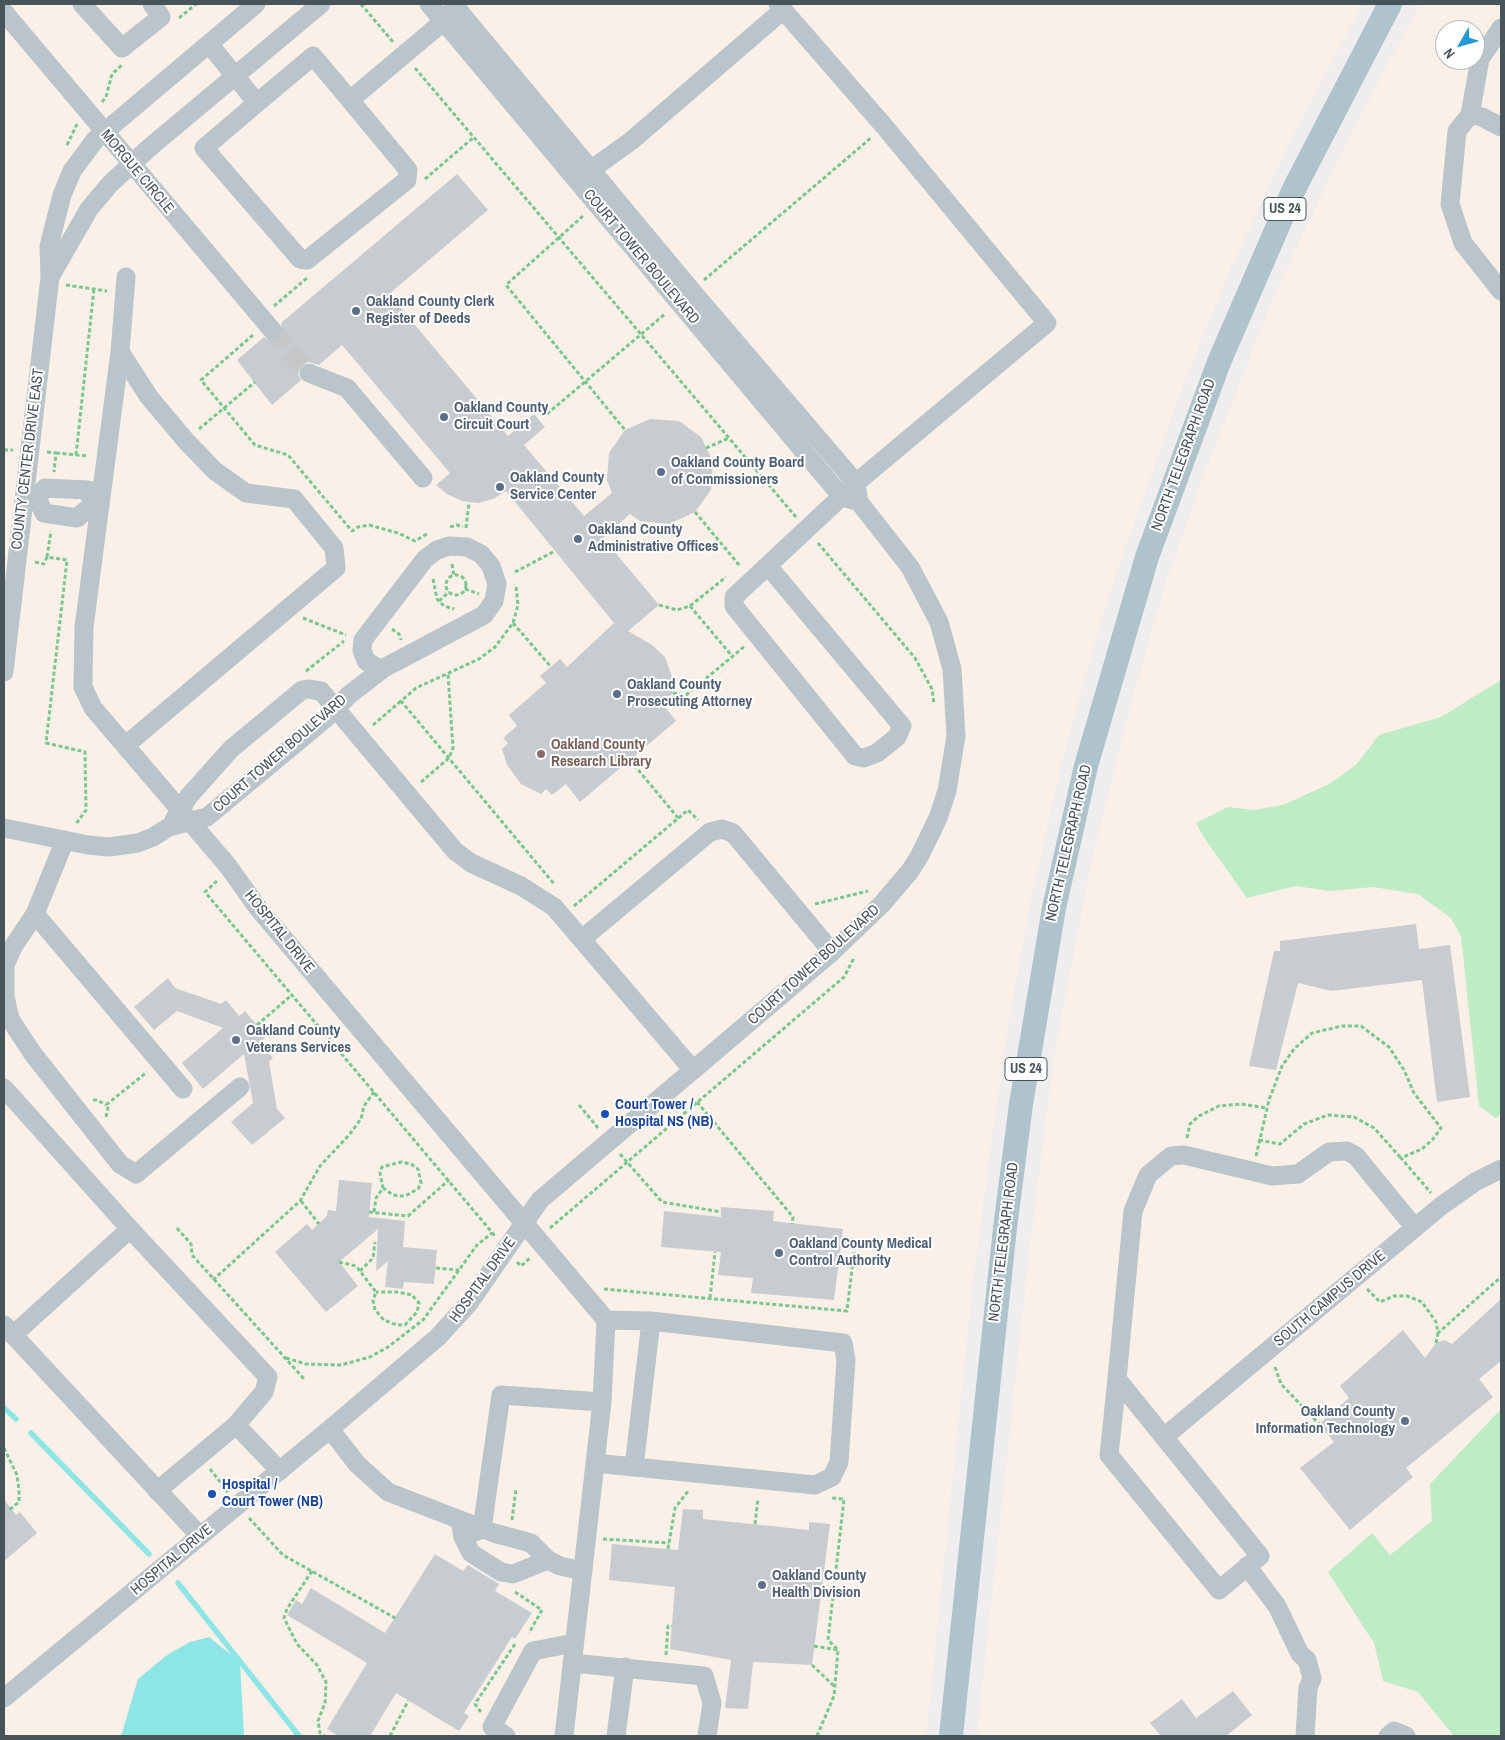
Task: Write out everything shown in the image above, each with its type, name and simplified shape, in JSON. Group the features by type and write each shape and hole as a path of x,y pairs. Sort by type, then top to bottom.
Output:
{"main road":[{"name":"NORTH TELEGRAPH ROAD","path":"951,1736 1004,1238 1021,1104 1052,917 1086,766 1147,556 1219,362 1294,189 1390,4"}],"street":[{"path":"82,4 122,48 161,17 152,4"},
{"name":"COUNTY CENTER DRIVE EAST","path":"4,672 17,560 12,517 31,497 50,276 49,246 62,195 79,160 103,132 256,4"},
{"name":"COUNTY CENTER DRIVE EAST","path":"50,276 89,209 110,184 131,163 321,4"},
{"name":"COURT TOWER BOULEVARD","path":"429,4 584,175 685,296 850,500 910,567 926,594 939,622 952,669 956,702 956,736 945,800 928,842 910,871 890,896 832,952 540,1200 524,1224"},
{"name":"COURT TOWER BOULEVARD","path":"454,4 584,175 596,204 685,296 856,483"},
{"path":"584,175 631,141 781,7 884,126 1048,323 856,483 850,500 796,523 768,566 734,597 734,606 855,756 864,758 877,754 897,737 902,726 768,566"},
{"name":"MORGUE CIRCLE","path":"4,12 268,326"},
{"path":"350,100 444,21"},
{"path":"1501,28 1480,60 1470,116 1457,131 1450,204 1463,243 1501,291"},
{"path":"209,44 258,103"},
{"path":"313,56 350,100 408,170 407,180 307,260 300,259 204,148 313,56"},
{"path":"1470,116 1482,117 1501,127"},
{"name":"HOSPITAL DRIVE","path":"4,1698 200,1536 241,1512 280,1471 446,1329 469,1303 524,1224 258,908 228,866 93,708 83,687 84,627 97,504 106,458 120,352 126,277"},
{"path":"120,352 149,397 186,441 215,471 246,493 294,499 334,548 336,568 126,745"},
{"path":"309,373 347,388 423,478"},
{"path":"45,488 88,490 97,504 77,518 44,513 31,497 45,488"},
{"name":"COURT TOWER BOULEVARD","path":"4,828 70,834 99,847 119,847 147,840 186,816 207,817 384,668 473,622 488,611 495,596 496,577 491,566 481,554 467,547 449,546 437,550 425,559 363,640 362,650 366,661 378,668 384,668"},
{"name":"COURT TOWER BOULEVARD","path":"186,816 189,796 220,759 302,690 314,689 321,691 335,708"},
{"path":"335,708 463,858 521,886 544,900 564,917 693,1070"},
{"path":"582,939 710,832 722,829 733,833 832,952"},
{"path":"70,834 35,914 5,965 5,996 10,1019 33,1054 120,1164 136,1174 240,1087"},
{"path":"35,914 183,1089"},
{"path":"4,1088 130,1229 268,1377 264,1392 236,1424 157,1491"},
{"path":"1117,1379 1260,1556 1219,1590 1109,1455 1133,1210 1148,1175 1171,1156 1184,1155 1272,1176 1298,1174 1329,1152 1347,1151 1356,1156 1415,1228"},
{"name":"SOUTH CAMPUS DRIVE","path":"1164,1437 1441,1206 1475,1182 1501,1169"},
{"path":"524,1224 606,1320 602,1402 596,1463 564,1736"},
{"path":"130,1229 8,1330 200,1536"},
{"path":"596,1463 815,1485 832,1477 839,1462 846,1360 843,1343 651,1321 606,1320"},
{"path":"634,1467 651,1321"},
{"path":"482,1529 501,1394 602,1402"},
{"path":"236,1424 280,1471"},
{"path":"330,1429 357,1464 388,1492 461,1529 482,1529 531,1543 548,1560 560,1566 583,1571"},
{"path":"461,1529 471,1553 501,1572 513,1574 548,1560"},
{"path":"1247,1566 1281,1614 1300,1654 1296,1663 1301,1682 1308,1688 1305,1736"},
{"path":"506,1736 492,1727 533,1651 574,1643"},
{"path":"572,1662 704,1676 712,1703 707,1736"},
{"path":"616,1736 625,1667"},
{"path":"1388,1736 1394,1731 1406,1736"}],"path":[{"path":"361,4 728,438 796,523 915,658 932,689 935,707"},
{"path":"547,414 884,126"},
{"path":"422,181 474,137"},
{"path":"596,204 506,285 625,430"},
{"path":"310,276 272,307 268,326 201,380 255,445 288,455 352,532 358,527 369,525 398,533 415,541 429,534"},
{"path":"76,455 94,289"},
{"path":"186,441 254,382"},
{"path":"706,448 728,438"},
{"path":"56,453 106,458"},
{"path":"466,528 469,502"},
{"path":"695,512 738,567 746,561"},
{"path":"446,528 457,525 474,531"},
{"path":"515,572 555,551"},
{"path":"17,560 44,564 48,557 67,560 46,742 85,752 86,810 70,834"},
{"path":"444,565 459,562"},
{"path":"359,737 416,688 488,654 505,636 513,623 518,605 515,572 510,566"},
{"path":"659,605 677,610 690,606 732,573"},
{"path":"457,576 465,580 465,589 461,594 455,595 449,592 446,586 450,577 457,576"},
{"path":"427,584 433,577 435,593 439,601 451,609 460,610 452,614"},
{"path":"473,601 479,585"},
{"path":"439,601 449,592"},
{"path":"690,606 732,656"},
{"path":"284,611 349,636"},
{"path":"513,623 551,667"},
{"path":"391,624 385,630 396,630 401,637 401,643"},
{"path":"673,694 686,695 757,636"},
{"path":"407,794 449,758 453,748 448,674"},
{"path":"401,701 561,891"},
{"path":"630,760 678,818"},
{"path":"567,899 573,906 688,810 700,823"},
{"path":"218,876 217,881 205,892 497,1238"},
{"path":"808,905 855,895 873,888"},
{"path":"553,1237 547,1230 847,975 857,954"},
{"path":"257,1025 293,994"},
{"path":"1252,1171 1267,1108 1282,1066 1294,1048 1312,1033 1342,1026 1361,1026 1389,1047 1404,1070 1414,1093 1441,1128 1434,1139 1422,1149 1400,1158"},
{"path":"94,1131 106,1122 108,1109 106,1105 160,1062"},
{"path":"213,1280 300,1200 320,1166 361,1120 364,1106 374,1092"},
{"path":"697,1102 793,1217 792,1224"},
{"path":"1184,1155 1190,1124 1199,1116 1219,1106 1241,1104 1267,1108"},
{"path":"578,1105 662,1202 721,1212"},
{"path":"1259,1140 1280,1144 1304,1124 1328,1115 1354,1117 1374,1128 1441,1206"},
{"path":"374,1212 376,1198 383,1188 380,1173 382,1167 401,1162 412,1164 418,1169 421,1183 418,1189 405,1196 393,1195 383,1188"},
{"path":"369,1212 408,1216 449,1180"},
{"path":"300,1200 319,1224"},
{"path":"177,1228 191,1244 192,1255 213,1280 305,1380"},
{"path":"286,1358 306,1364 326,1366 355,1362 370,1357 388,1347 423,1320 477,1245 492,1233"},
{"path":"360,1271 373,1258 375,1242"},
{"path":"598,1288 847,1311 855,1244 842,1242"},
{"path":"710,1298 715,1252"},
{"path":"516,1261 521,1266 530,1259"},
{"path":"339,1262 356,1266 376,1292"},
{"path":"436,1268 459,1270"},
{"path":"1438,1333 1501,1277"},
{"path":"1372,1281 1365,1287 1380,1302 1394,1296 1407,1296 1422,1302 1436,1322 1438,1333 1436,1343"},
{"path":"376,1292 397,1292 412,1295 420,1303 417,1312 405,1325 397,1325 384,1320 375,1310 373,1300 376,1292"},
{"path":"1278,1361 1274,1368 1282,1384 1319,1424"},
{"path":"4,1448 17,1474 20,1502 8,1511"},
{"path":"200,1454 241,1512 247,1515 283,1555 395,1618"},
{"path":"668,1549 674,1508 694,1485"},
{"path":"754,1524 759,1491"},
{"path":"825,1497 844,1499 828,1640 838,1650"},
{"path":"600,1548 601,1538 669,1543"},
{"path":"312,1571 286,1609 284,1618 297,1644 317,1665 326,1682 326,1703 318,1721 320,1733 325,1736"},
{"path":"515,1592 519,1588"},
{"path":"511,1589 542,1610 524,1640"},
{"path":"666,1659 668,1626 672,1626"},
{"path":"477,1719 481,1712 475,1704 514,1645 519,1643"},
{"path":"814,1646 838,1650"},
{"path":"817,1736 834,1696 838,1650"},
{"path":"812,1665 834,1687"},
{"path":"390,1736 408,1700"}],"shaded area":[{"path":"4,4 1362,4 1284,153 1232,265 1187,374 1109,594 1066,745 1032,893 1011,1007 992,1136 972,1288 926,1736 4,1736"},
{"path":"1420,4 1501,4 1501,1736 977,1736 1030,1246 1055,1051 1094,849 1131,704 1168,576 1204,474 1277,289 1343,150"}],"green space":[{"path":"1501,680 1501,1114 1496,1118 1479,1106 1461,936 1451,918 1418,894 1373,887 1330,891 1296,886 1247,898 1205,839 1196,823 1228,807 1254,810 1283,805 1329,784 1356,765 1379,735 1441,717"},
{"path":"1501,1409 1501,1736 1454,1736 1418,1692 1383,1681 1374,1643 1328,1572 1372,1533 1390,1555 1432,1521 1430,1484"}],"water":[{"path":"209,1637 240,1662 244,1736 121,1736 138,1679 167,1655 190,1642"}],"building":[{"name":"Oakland County Service Center","path":"457,174 488,210 389,294 508,436 534,414 545,427 524,445 584,516 612,493 607,480 609,453 625,430 650,419 679,421 701,437 713,462 711,490 695,512 669,524 640,521 630,514 603,538 659,605 628,631 652,645 665,657 674,682 668,687 673,693 662,703 676,721 580,802 566,784 552,795 546,789 541,794 521,784 507,765 502,749 508,743 503,738 517,726 509,715 546,683 540,676 560,659 567,667 614,623 506,491 493,499 478,503 462,501 447,494 436,485 450,473 342,345 319,365 308,362 302,365 298,374 301,380 272,405 237,360 264,337 269,341 279,339 283,333 281,323"},
{"path":"1416,924 1419,949 1450,945 1470,1097 1437,1102 1422,980 1332,991 1298,983 1276,1070 1249,1066 1274,951 1280,951 1280,941"},
{"path":"168,978 175,988 221,1004 226,1000 239,1016 245,1011 266,1036 260,1042 273,1058 269,1062 277,1109 285,1118 252,1145 231,1122 253,1103 244,1054 203,1089 182,1063 223,1028 177,1011 154,1030 134,1007"},
{"path":"339,1180 372,1183 369,1217 405,1221 403,1247 437,1250 434,1284 404,1282 403,1289 385,1287 388,1261 376,1271 378,1229 339,1262 358,1286 326,1312 275,1252 307,1224 312,1230 327,1216 328,1210 336,1211"},
{"path":"721,1207 774,1211 773,1221 843,1229 834,1300 751,1293 753,1278 718,1275 721,1252 661,1247 664,1211 721,1217"},
{"path":"1501,1299 1501,1361 1479,1379 1493,1397 1406,1468 1413,1477 1350,1530 1300,1468 1334,1442 1319,1424 1349,1398 1340,1386 1403,1330 1425,1358 1436,1343 1444,1340 1452,1344"},
{"path":"4,1499 16,1515 20,1512 37,1533 4,1561"},
{"path":"683,1509 703,1510 703,1519 809,1530 809,1522 830,1524 812,1665 753,1662 748,1709 725,1708 731,1660 670,1649 675,1587 609,1580 612,1544 678,1550"},
{"path":"435,1554 463,1571 468,1565 499,1584 495,1591 532,1613 515,1639 512,1637 464,1713 469,1716 459,1731 396,1693 370,1736 338,1736 327,1729 367,1663 287,1615 296,1600 302,1604 311,1588 385,1633"},
{"path":"1233,1691 1252,1715 1226,1736 1161,1736 1150,1723 1182,1699 1196,1718"}],"waterway":[{"path":"4,1408 16,1419"},
{"path":"31,1433 149,1554"},
{"path":"178,1583 299,1736"}],"tunnel":[{"path":"272,330 309,373"}],"place":[{"name":"Oakland County Clerk Register of Deeds","path":"356,311"},
{"name":"Oakland County Circuit Court","path":"444,417"},
{"name":"Oakland County Board of Commissioners","path":"661,472"},
{"name":"Oakland County Service Center","path":"500,487"},
{"name":"Oakland County Administrative Offices","path":"578,539"},
{"name":"Oakland County Prosecuting Attorney","path":"617,694"},
{"name":"Oakland County Research Library","path":"541,754"},
{"name":"Oakland County Veterans Services","path":"236,1040"},
{"name":"Court Tower / Hospital NS (NB)","path":"605,1114"},
{"name":"Oakland County Medical Control Authority","path":"779,1253"},
{"name":"Oakland County Information Technology","path":"1405,1421"},
{"name":"Hospital / Court Tower (NB)","path":"212,1494"},
{"name":"Oakland County Health Division","path":"762,1585"}]}
